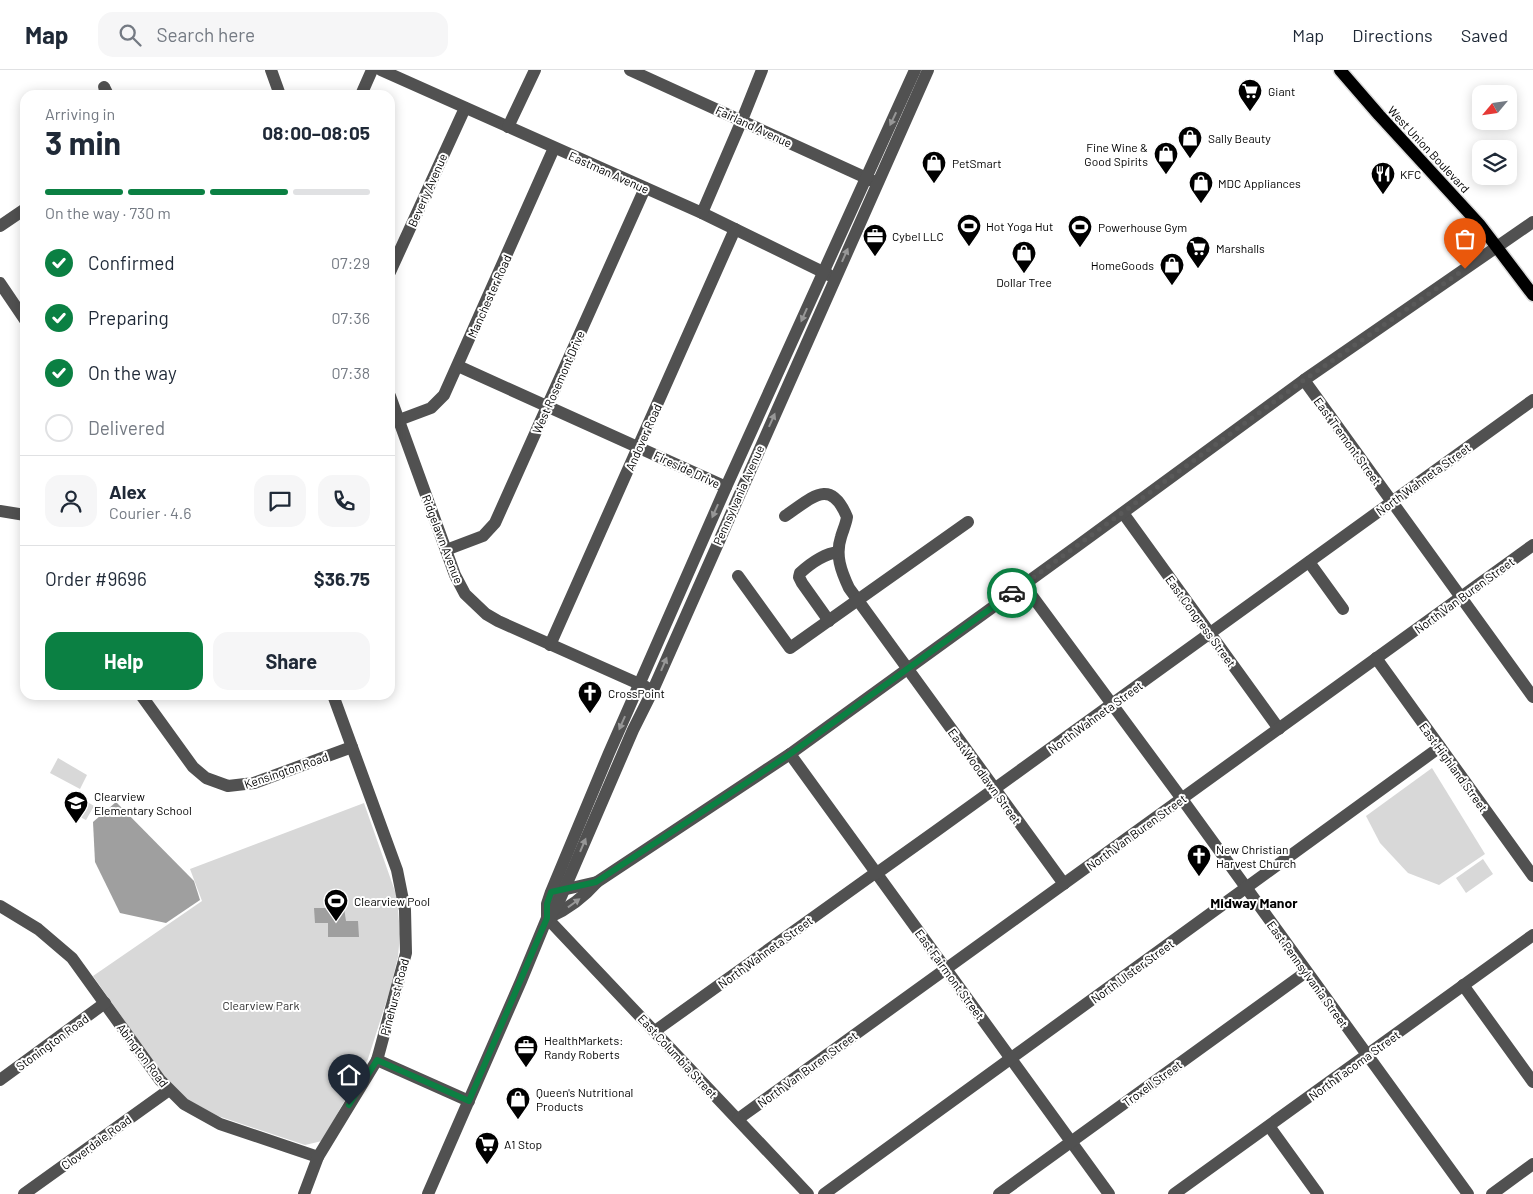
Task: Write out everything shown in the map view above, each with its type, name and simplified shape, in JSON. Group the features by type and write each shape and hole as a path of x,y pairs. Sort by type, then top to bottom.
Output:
{"main road":[{"name":"West Union Boulevard","path":"1340,70 1480,226 1533,295"}],"street":[{"path":"271,70 278,90"},
{"path":"363,90 372,70"},
{"name":"Eastman Avenue","path":"382,70 702,213 835,278"},
{"path":"508,127 534,70"},
{"name":"Fairland Avenue","path":"630,70 649,74 742,120 878,183"},
{"path":"702,213 762,70"},
{"name":"Pennsylvania Avenue","path":"547,918 547,904 551,892 639,684 866,177 917,73"},
{"name":"Pennsylvania Avenue","path":"428,1194 547,918 556,908 633,730 653,690 878,183 917,73"},
{"name":"Beverly Avenue","path":"395,261 464,108"},
{"name":"Manchester Road","path":"399,420 431,408 439,403 444,395 554,148"},
{"name":"West Rosemont Drive","path":"446,550 483,536 495,523 644,188"},
{"path":"0,226 20,212"},
{"path":"547,918 562,912 585,896 596,882 790,754 1304,380 1533,222"},
{"name":"Andover Road","path":"550,645 735,229"},
{"path":"0,283 20,313"},
{"name":"Fireside Drive","path":"458,366 726,487"},
{"name":"East Tremont Street","path":"1304,380 1533,697"},
{"name":"North Wahneta Street","path":"655,1031 1210,634 1533,400"},
{"name":"Ridgelawn Avenue","path":"395,409 446,550 462,588 475,605 498,622 653,690"},
{"path":"785,516 821,493 830,494 839,501 847,517 840,538 838,552 828,553 806,568 800,573 799,577 829,621"},
{"path":"0,511 20,514"},
{"name":"East Congress Street","path":"1123,513 1279,729"},
{"path":"738,576 790,648 968,522"},
{"name":"North Van Buren Street","path":"738,1119 1533,545"},
{"name":"East Woodlawn Street","path":"838,552 844,578 858,600 1064,884"},
{"path":"1309,562 1343,609"},
{"name":"East Pennsylvania Street","path":"1024,585 1182,799 1468,1194"},
{"name":"East Highland Street","path":"1376,658 1533,876"},
{"name":"Kensington Road","path":"145,700 193,767 206,778 228,786 254,783 352,747"},
{"name":"Pinehurst Road","path":"304,1194 318,1157 377,1060 404,963 407,942 404,898 397,870 335,700"},
{"name":"North Ulster Street","path":"824,1194 1440,747"},
{"name":"East Fairmont Street","path":"790,754 1109,1194"},
{"path":"551,892 596,882"},
{"name":"Abington Road","path":"2,911 38,928 67,953 169,1090 184,1104 212,1121 318,1157"},
{"name":"East Columbia Street","path":"547,918 808,1194"},
{"name":"North Tacoma Street","path":"1174,1194 1533,935"},
{"name":"Troxell Street","path":"999,1194 1306,972"},
{"path":"1463,985 1533,1082"},
{"name":"Stonington Road","path":"0,1080 105,1003"},
{"path":"377,1060 469,1101"},
{"name":"Cloverdale Road","path":"24,1194 169,1090"},
{"path":"1269,1126 1318,1194"},
{"path":"1492,1194 1533,1164"}],"green space":[{"path":"58,758 87,775 80,789 50,773"},
{"path":"1432,768 1485,854 1439,885 1408,873 1380,843 1366,816"},
{"path":"76,795 94,806 86,820 80,817 78,819 68,809"},
{"name":"Clearview Park","path":"364,803 397,897 400,934 398,957 389,993 368,1059 322,1141 305,1145 218,1116 188,1100 165,1078 93,976 202,901 190,869"},
{"path":"1483,859 1493,874 1466,893 1456,878"}],"shaded area":[{"path":"116,802 194,881 200,900 166,923 120,913 95,862 93,822"},
{"name":"Clearview Pool","path":"314,908 344,908 346,921 358,921 359,937 328,937 328,923 315,923"}],"way so far":[{"path":"1012,593 1304,380 1465,269"}],"place":[{"name":"Giant","path":"1250,112"},
{"name":"Sally Beauty","path":"1190,159"},
{"name":"Fine Wine & Good Spirits","path":"1166,175"},
{"name":"PetSmart","path":"934,184"},
{"name":"KFC","path":"1383,195"},
{"name":"MDC Appliances","path":"1201,204"},
{"name":"Hot Yoga Hut","path":"969,247"},
{"name":"Powerhouse Gym","path":"1080,248"},
{"name":"Cybel LLC","path":"875,257"},
{"name":"Marshalls","path":"1198,269"},
{"name":"Dollar Tree","path":"1024,274"},
{"name":"HomeGoods","path":"1172,286"},
{"name":"CrossPoint","path":"590,714"},
{"name":"Clearview Elementary School","path":"76,824"},
{"name":"New Christian Harvest Church","path":"1199,877"},
{"name":"Clearview Pool","path":"336,922"},
{"name":"HealthMarkets: Randy Roberts","path":"526,1068"},
{"name":"Queen's Nutritional Products","path":"518,1120"},
{"name":"A1 Stop","path":"487,1165"}],"district":[{"name":"Midway Manor","path":"1254,902"}],"route":[{"path":"349,1105 377,1060 469,1101 547,918 547,904 551,892 596,882 790,754 1012,593"}]}
